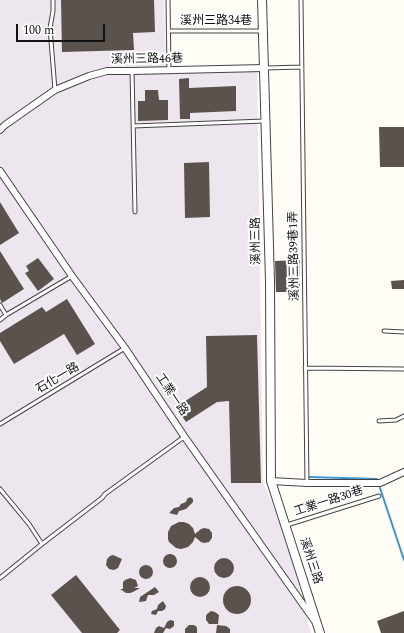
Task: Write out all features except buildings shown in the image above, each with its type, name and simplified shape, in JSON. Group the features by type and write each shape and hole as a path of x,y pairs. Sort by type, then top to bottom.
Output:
{"street":[{"name":"溪州三路","path":"262,0 270,281 271,481 319,630"},
{"name":"溪州三路46巷","path":"0,130 3,124 55,90 89,76 107,71 264,68"},
{"name":"工業一路","path":"0,171 72,276 125,348 184,436 319,630"},
{"path":"271,481 308,483 380,483 404,472"}],"lane":[{"path":"53,0 50,28 55,90"},
{"path":"168,0 169,70"},
{"name":"溪州三路39巷1弄","path":"301,0 305,368 308,483"},
{"name":"溪州三路34巷","path":"169,31 263,31"},
{"path":"264,68 302,67"},
{"path":"132,71 134,212"},
{"path":"133,126 266,121"},
{"path":"0,320 72,276"},
{"path":"0,305 6,315"},
{"path":"384,331 404,332"},
{"name":"石化一路","path":"0,424 125,348"},
{"path":"305,368 404,369"},
{"path":"379,421 396,420 404,416"},
{"path":"0,578 102,498 105,494 184,436"},
{"path":"0,488 29,524 42,544"},
{"name":"工業一路30巷","path":"285,526 379,496"}],"shaded area":[{"path":"0,0 164,0 166,68 257,66 263,483 285,531 311,633 0,633"}],"waterway":[{"path":"309,477 377,479"},
{"path":"380,488 404,560"}]}
